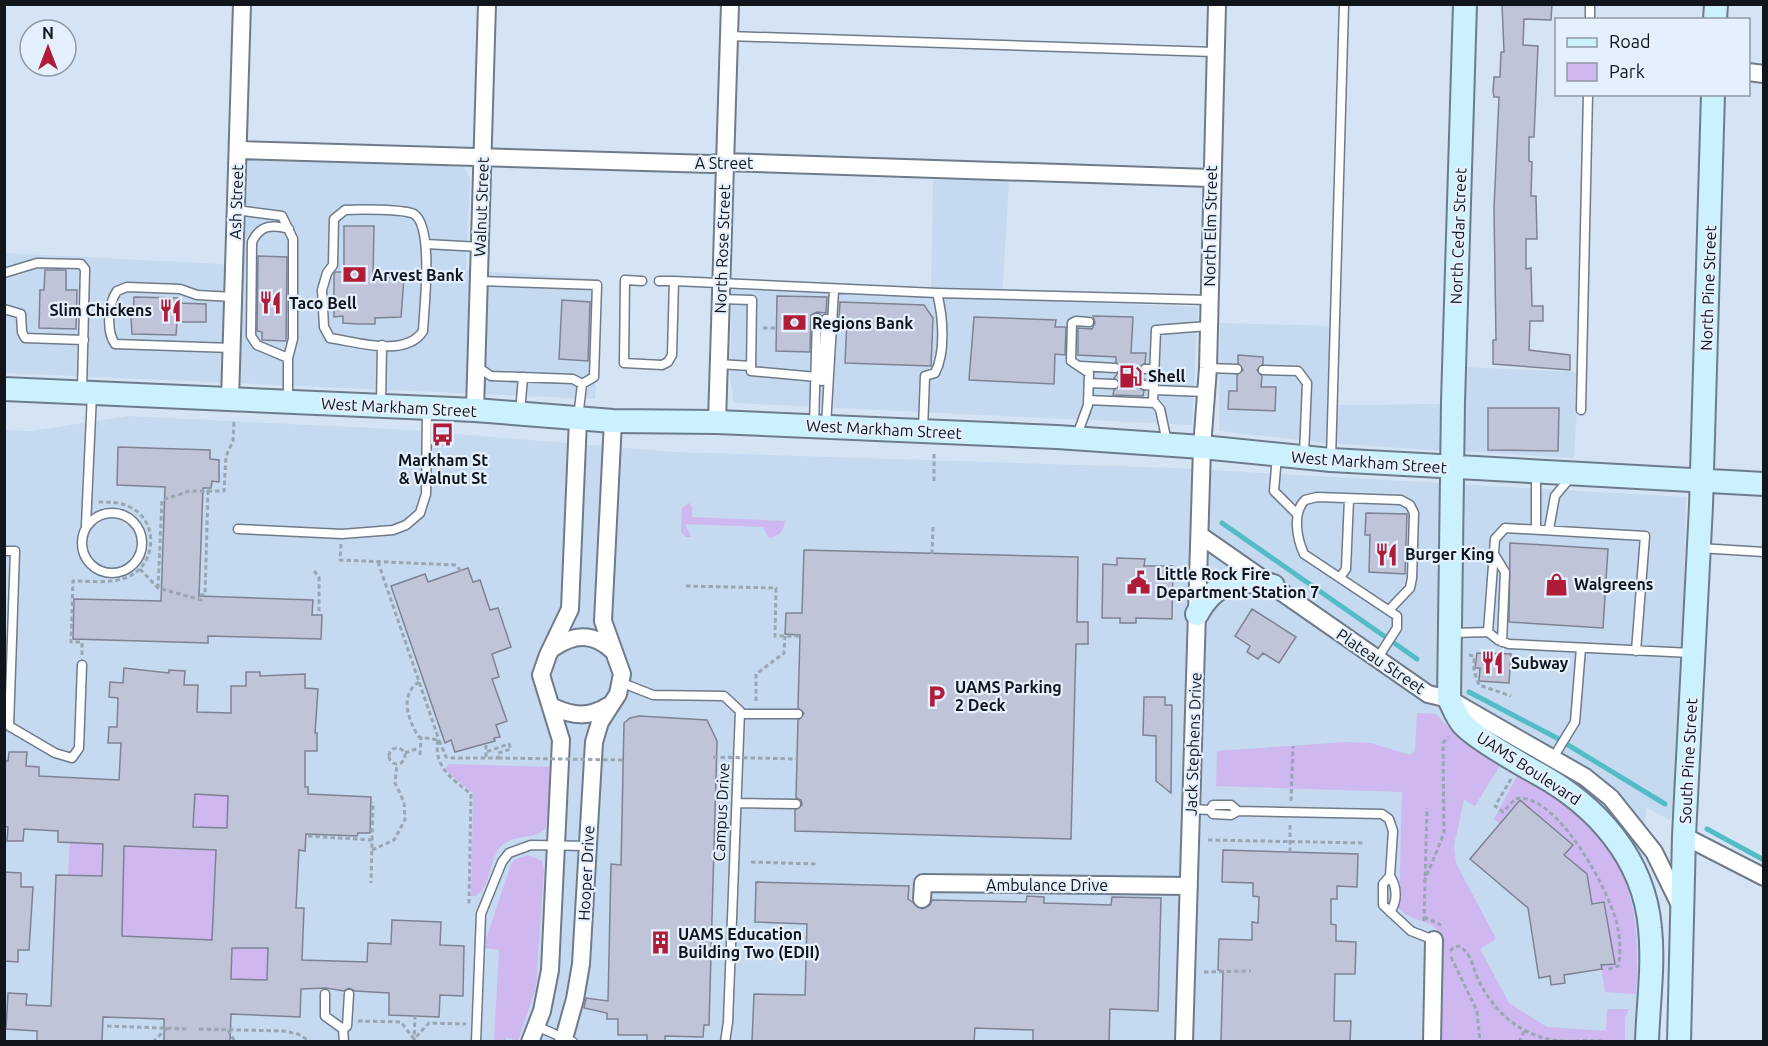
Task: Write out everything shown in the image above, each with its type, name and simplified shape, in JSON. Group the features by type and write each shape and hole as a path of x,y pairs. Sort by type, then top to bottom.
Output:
{"main road":[{"name":"North Cedar Street","path":"1449,699 1452,467 1465,4"},
{"name":"North Pine Street","path":"1702,481 1713,96"},
{"name":"West Markham Street","path":"4,389 87,393 232,410 288,402 475,410 613,422 717,422 1076,438 1202,447 1331,460 1764,484"},
{"name":"South Pine Street","path":"1679,1041 1684,836 1702,481"},
{"path":"1197,614 1209,595 1228,583 1249,580 1273,586"},
{"name":"UAMS Boulevard","path":"1449,699 1462,724 1512,759 1563,787 1590,808 1616,839 1632,866 1644,896 1650,928 1647,1041"}],"street":[{"name":"Ash Street","path":"232,410 242,4"},
{"name":"Walnut Street","path":"475,410 487,4"},
{"name":"North Rose Street","path":"717,422 730,4"},
{"name":"North Elm Street","path":"1202,447 1208,368 1210,178 1217,4"},
{"name":"A Street","path":"237,150 712,164 725,162 1210,178"},
{"name":"Hooper Drive","path":"533,1034 550,970 554,844 561,740 553,706 544,689 541,675 570,609 578,419"},
{"path":"613,422 603,621 613,651 619,660 622,674 620,681"},
{"name":"Jack Stephens Drive","path":"1184,1041 1202,447"},
{"name":"Plateau Street","path":"1201,536 1273,586 1382,652 1428,694 1449,699 1557,753 1611,798 1654,852 1682,908"},
{"path":"553,648 565,640 580,636 594,638 613,651"},
{"name":"Hooper Drive","path":"567,1040 580,976 594,742 608,706 618,694 620,681"},
{"path":"553,706 580,716 597,713 608,706"},
{"path":"1684,836 1764,878"},
{"name":"Ambulance Drive","path":"922,899 922,883 1189,886"},
{"path":"1432,1041 1434,940"}],"lane":[{"path":"1331,460 1344,4"},
{"path":"729,36 1214,52"},
{"path":"1581,410 1588,96"},
{"path":"236,210 282,216 293,239 293,339 288,358 288,402"},
{"path":"345,210 410,213 419,219 426,244 423,331 417,340 407,345 382,345 330,338 324,327 322,290 327,273 333,265 334,219 345,210"},
{"path":"288,358 257,345 251,336 252,242 260,229 267,226 289,229"},
{"path":"426,244 480,247"},
{"path":"4,273 37,263 81,264 85,269 87,283 84,340 87,393 87,525 81,544 83,553 94,568 113,573 122,572 138,559 142,539 139,529 124,515 103,513 87,525"},
{"path":"642,281 626,280 624,363 663,365 672,355 674,281"},
{"path":"479,281 597,285 594,377 582,384"},
{"path":"659,281 674,281 752,300 751,371 821,378"},
{"path":"232,348 115,344 111,338 111,309 117,291 127,287 180,289 197,295 233,297"},
{"path":"721,291 1209,300"},
{"path":"821,378 825,292"},
{"path":"923,431 925,376 935,373 940,364 941,318 937,294"},
{"path":"4,309 21,314 22,332 25,338 84,340"},
{"path":"820,426 821,318"},
{"path":"1076,438 1088,400 1089,373 1071,361 1072,324 1076,321 1089,322"},
{"path":"1167,444 1160,409 1155,403 1150,369 1156,330 1208,326"},
{"path":"381,406 382,345"},
{"path":"718,364 751,366"},
{"path":"476,366 491,376 573,379 582,384"},
{"path":"1079,366 1115,368"},
{"path":"1208,368 1237,369"},
{"path":"1263,370 1298,371 1307,383 1304,458"},
{"path":"520,414 523,377"},
{"path":"1089,383 1114,384"},
{"path":"578,419 582,384"},
{"path":"1144,385 1154,388 1206,392"},
{"path":"1088,400 1155,403"},
{"path":"238,528 342,534 399,529 420,513 426,494 427,408"},
{"path":"1277,455 1274,490 1297,514"},
{"path":"1536,471 1536,528"},
{"path":"1549,529 1557,491 1575,473"},
{"path":"1382,652 1397,628 1397,616 1341,576 1304,554 1300,543 1297,514 1302,503 1310,497 1401,500 1410,505 1414,513 1410,588 1390,609"},
{"path":"1341,576 1346,569 1349,499"},
{"path":"1488,632 1495,539 1505,528 1645,536 1636,651"},
{"path":"1699,548 1764,552"},
{"path":"4,551 15,551 9,726 55,753 72,758 79,748 82,665"},
{"path":"1494,554 1505,572 1502,642"},
{"path":"1449,633 1488,632 1502,642 1692,653"},
{"path":"1557,753 1575,722 1581,648"},
{"path":"620,681 653,695 724,696 737,705 740,714 798,714"},
{"name":"Campus Drive","path":"725,1041 728,1022 740,714"},
{"path":"737,803 796,804"},
{"path":"1191,809 1210,810 1213,805 1231,805 1238,811 1382,814 1389,819 1393,831 1390,876 1383,884 1383,905 1411,931 1434,940"},
{"path":"476,1041 482,914 502,862 509,854 519,849 554,844 588,846"},
{"path":"325,994 325,1016 345,1025"},
{"path":"344,1041 349,994"},
{"path":"533,1034 567,1040"}],"path":[{"path":"158,588 162,500 190,491 224,490 226,456 233,441 232,410"},
{"path":"934,453 934,481"},
{"path":"140,569 158,588 201,600 201,595 205,595 208,490"},
{"path":"82,648 82,642 71,642 73,581 115,580 128,577 140,569 148,558 151,545 151,534 140,514 120,503 87,502"},
{"path":"932,554 933,526"},
{"path":"342,534 340,560 456,565 461,571"},
{"path":"378,561 446,757 623,760"},
{"path":"314,571 319,577 319,614"},
{"path":"686,586 777,588 775,636 800,636"},
{"path":"756,701 756,674 784,653 785,636"},
{"path":"1467,655 1474,656 1474,671 1479,685 1511,696"},
{"path":"419,682 409,692 406,700 413,729 421,737 439,740"},
{"path":"1425,882 1444,832 1443,743 1449,735"},
{"path":"420,755 421,737"},
{"path":"439,740 436,749 442,770 471,794 469,904"},
{"path":"486,744 486,758"},
{"path":"486,752 509,744 511,749 498,753 498,758"},
{"path":"396,764 390,760 390,752 396,747 405,753"},
{"path":"405,753 419,748"},
{"path":"396,764 404,761 405,753"},
{"path":"713,758 797,759"},
{"path":"372,850 394,840 405,820 407,812 395,783 396,764"},
{"path":"1513,776 1495,806 1503,813 1515,799 1524,798 1554,816 1575,838 1609,902 1618,929 1619,962 1615,968 1605,970"},
{"path":"371,883 373,802"},
{"path":"1424,921 1426,808"},
{"path":"308,836 372,840"},
{"path":"1208,840 1365,843"},
{"path":"751,862 816,864"},
{"path":"1480,1041 1477,1011 1451,958 1450,953 1454,947 1459,946 1468,953 1479,981 1501,1014 1525,1030 1536,1036 1560,1041 1607,1041"},
{"path":"1204,972 1251,971"},
{"path":"414,1040 415,1016"},
{"path":"345,1025 401,1022 414,1040"},
{"path":"414,1040 429,1023 477,1025"},
{"path":"107,1026 189,1029"},
{"path":"153,1041 167,1028"},
{"path":"199,1029 284,1031 298,1034 311,1041"},
{"path":"228,1030 235,1041"},
{"path":"1519,1041 1525,1030"}],"shaded area":[{"path":"245,159 464,167 470,179 466,270 599,279 595,399 5,373 5,253 239,265"},
{"path":"933,180 1009,181 1002,299 1198,307 1192,425 734,403 730,376 732,290 950,298 950,288 931,288"},
{"path":"1220,323 1331,326 1328,405 1444,404 1443,451 1327,443 1219,431"},
{"path":"1463,367 1579,372 1574,458 1461,451"},
{"path":"128,416 394,429 675,452 1176,468 1686,497 1678,810 1669,820 1646,807 1635,1041 5,1042 5,430 31,431"}],"green space":[{"path":"689,503 692,506 692,517 785,521 780,532 769,538 763,527 685,524 691,537 686,537 681,532 682,508"},
{"path":"1417,713 1436,714 1459,739 1501,764 1475,806 1464,800 1454,845 1456,863 1496,939 1480,949 1509,1003 1547,1027 1606,1031 1607,1009 1629,1009 1625,1018 1625,1041 1441,1041 1443,937 1434,927 1404,913 1399,908 1402,792 1216,786 1217,751 1348,742 1371,743 1410,755 1415,751"},
{"path":"449,764 552,767 546,828 536,834 513,839 502,845 494,857 485,885 476,896 471,896 473,793 448,773 446,768"},
{"path":"1518,774 1556,796 1585,820 1603,841 1617,863 1627,886 1633,910 1637,964 1636,994 1605,992 1601,966 1615,963 1605,902 1592,903 1586,874 1565,855 1573,844 1520,799 1499,823 1494,819"},
{"path":"195,794 228,796 227,828 193,827"},
{"path":"70,842 103,844 102,876 68,875"},
{"path":"124,846 216,850 212,940 122,936"},
{"path":"528,855 542,861 544,869 536,988 518,1041 506,1037 506,1041 494,1041 499,950 483,948 511,865 514,860"},
{"path":"232,948 268,948 267,980 231,979"}],"building":[{"path":"1502,4 1552,4 1551,20 1524,19 1523,45 1538,46 1534,137 1529,137 1529,161 1532,162 1531,196 1536,196 1537,239 1526,239 1526,269 1531,268 1532,306 1543,306 1543,321 1530,321 1529,350 1570,355 1570,370 1493,364 1493,340 1496,340 1494,208 1499,97 1494,97 1493,91 1494,77 1500,77 1501,52 1504,52"},
{"name":"Arvest Bank","path":"344,226 374,226 373,277 404,278 401,317 375,318 375,324 358,324 343,323 343,316 334,317 334,274 344,272"},
{"name":"Taco Bell","path":"258,256 287,257 286,341 262,340 262,332 257,331"},
{"path":"45,270 66,270 66,290 77,290 76,329 39,328 40,290 44,290"},
{"name":"Regions Bank","path":"777,296 827,297 826,313 817,312 811,315 810,352 776,351"},
{"name":"Slim Chickens","path":"134,297 178,298 177,303 206,304 206,322 177,322 176,335 132,334 131,317 133,317"},
{"path":"562,300 590,302 588,361 559,359"},
{"path":"840,302 924,305 933,318 931,366 845,363 847,320 839,319"},
{"path":"1093,316 1133,317 1131,353 1146,353 1145,363 1139,368 1144,379 1138,385 1144,391 1143,396 1113,395 1114,390 1120,385 1114,378 1121,369 1116,362 1116,357 1078,355 1078,328 1092,329 1095,323"},
{"path":"974,317 1056,320 1055,327 1066,327 1065,355 1055,354 1054,384 969,380"},
{"path":"1238,355 1263,357 1263,364 1257,370 1262,376 1261,387 1276,387 1275,411 1228,409 1229,391 1237,391 1237,375 1243,370 1238,363"},
{"path":"1488,408 1559,408 1558,451 1488,450"},
{"path":"118,447 210,450 210,459 219,460 219,482 212,481 211,488 203,488 199,596 313,600 312,615 322,615 321,639 208,636 208,643 73,639 74,599 161,601 165,487 117,485"},
{"name":"Burger King","path":"1366,513 1407,514 1405,574 1369,572 1370,535 1365,535"},
{"name":"Walgreens","path":"1510,543 1608,549 1603,628 1509,622"},
{"name":"UAMS Parking 2 Deck","path":"804,550 1078,557 1077,622 1088,622 1088,644 1076,644 1071,839 795,831 795,810 802,805 801,800 796,798 798,720 804,713 798,708 800,635 785,634 786,613 802,613"},
{"name":"Little Rock Fire Department Station 7","path":"1117,558 1145,559 1144,566 1173,566 1172,619 1136,618 1136,623 1120,623 1120,618 1102,618 1103,564 1117,565"},
{"path":"468,568 473,582 480,580 490,610 498,608 511,647 492,654 499,677 492,679 507,721 496,725 500,737 494,738 495,741 455,752 451,740 445,743 391,586 425,574 428,582"},
{"path":"1252,609 1296,637 1279,663 1263,653 1258,659 1247,652 1250,646 1235,636"},
{"name":"Subway","path":"1477,653 1511,654 1509,683 1479,681 1480,668 1475,668"},
{"path":"124,668 169,673 169,670 185,671 184,685 198,685 197,712 231,713 231,686 246,686 246,672 260,672 260,676 305,674 305,688 318,689 315,733 317,733 317,751 305,751 305,787 308,787 308,794 371,797 370,833 358,833 357,836 306,834 305,851 299,850 296,908 304,908 302,960 367,962 368,943 391,944 392,920 441,922 440,945 464,946 463,996 440,995 439,1017 389,1015 389,993 355,991 349,988 344,991 326,988 301,989 300,1017 231,1014 230,1041 164,1041 164,1019 103,1017 102,1041 37,1041 37,1031 6,1029 8,993 27,994 26,1005 51,1006 56,875 102,876 103,844 58,842 58,831 24,829 23,841 7,841 8,827 4,826 4,761 8,761 9,752 27,752 26,766 39,767 39,776 119,780 121,743 108,743 109,727 117,727 118,698 109,697 110,682 123,683","holes":["195,794 228,796 227,828 193,827","124,846 216,850 212,940 122,936","232,948 268,948 267,980 231,979"]},
{"path":"1144,697 1165,697 1165,705 1172,705 1171,793 1156,781 1156,736 1143,735"},
{"path":"639,716 707,720 717,741 709,1025 704,1025 703,1037 665,1036 665,1041 647,1041 647,1035 618,1035 618,1019 607,1019 607,1013 584,1008 586,998 608,1001 611,864 621,865 624,723 630,718"},
{"path":"1520,800 1573,845 1564,855 1587,874 1592,904 1604,902 1615,964 1601,965 1602,969 1564,975 1565,983 1551,985 1550,976 1539,978 1528,908 1470,859"},
{"path":"1223,850 1358,854 1357,887 1337,886 1337,899 1331,899 1331,924 1336,925 1336,941 1356,942 1355,974 1335,974 1334,1021 1351,1021 1350,1041 1221,1041 1223,971 1218,970 1219,939 1252,940 1252,922 1258,923 1259,897 1253,896 1253,883 1222,882"},
{"path":"4,872 21,873 21,887 33,887 29,950 18,950 18,962 4,961"},
{"path":"756,882 909,886 908,899 922,909 930,905 932,900 1026,902 1027,896 1044,897 1044,903 1111,905 1112,897 1161,898 1158,1011 1110,1009 1109,1041 1033,1041 1033,1030 975,1028 974,1041 752,1041 754,994 805,995 807,924 755,922"}],"waterway":[{"path":"1222,523 1417,659"},
{"path":"1469,692 1555,737 1665,804"},
{"path":"1707,829 1764,860"}],"place":[{"name":"Arvest Bank","path":"354,275"},
{"name":"Taco Bell","path":"271,303"},
{"name":"Slim Chickens","path":"170,310"},
{"name":"Regions Bank","path":"794,323"},
{"name":"Shell","path":"1130,376"},
{"name":"Markham St & Walnut St","path":"443,435"},
{"name":"Burger King","path":"1387,554"},
{"name":"Little Rock Fire Department Station 7","path":"1138,583"},
{"name":"Walgreens","path":"1556,584"},
{"name":"Subway","path":"1493,663"},
{"name":"UAMS Parking 2 Deck","path":"937,696"},
{"name":"UAMS Education Building Two (EDII)","path":"660,943"}]}
